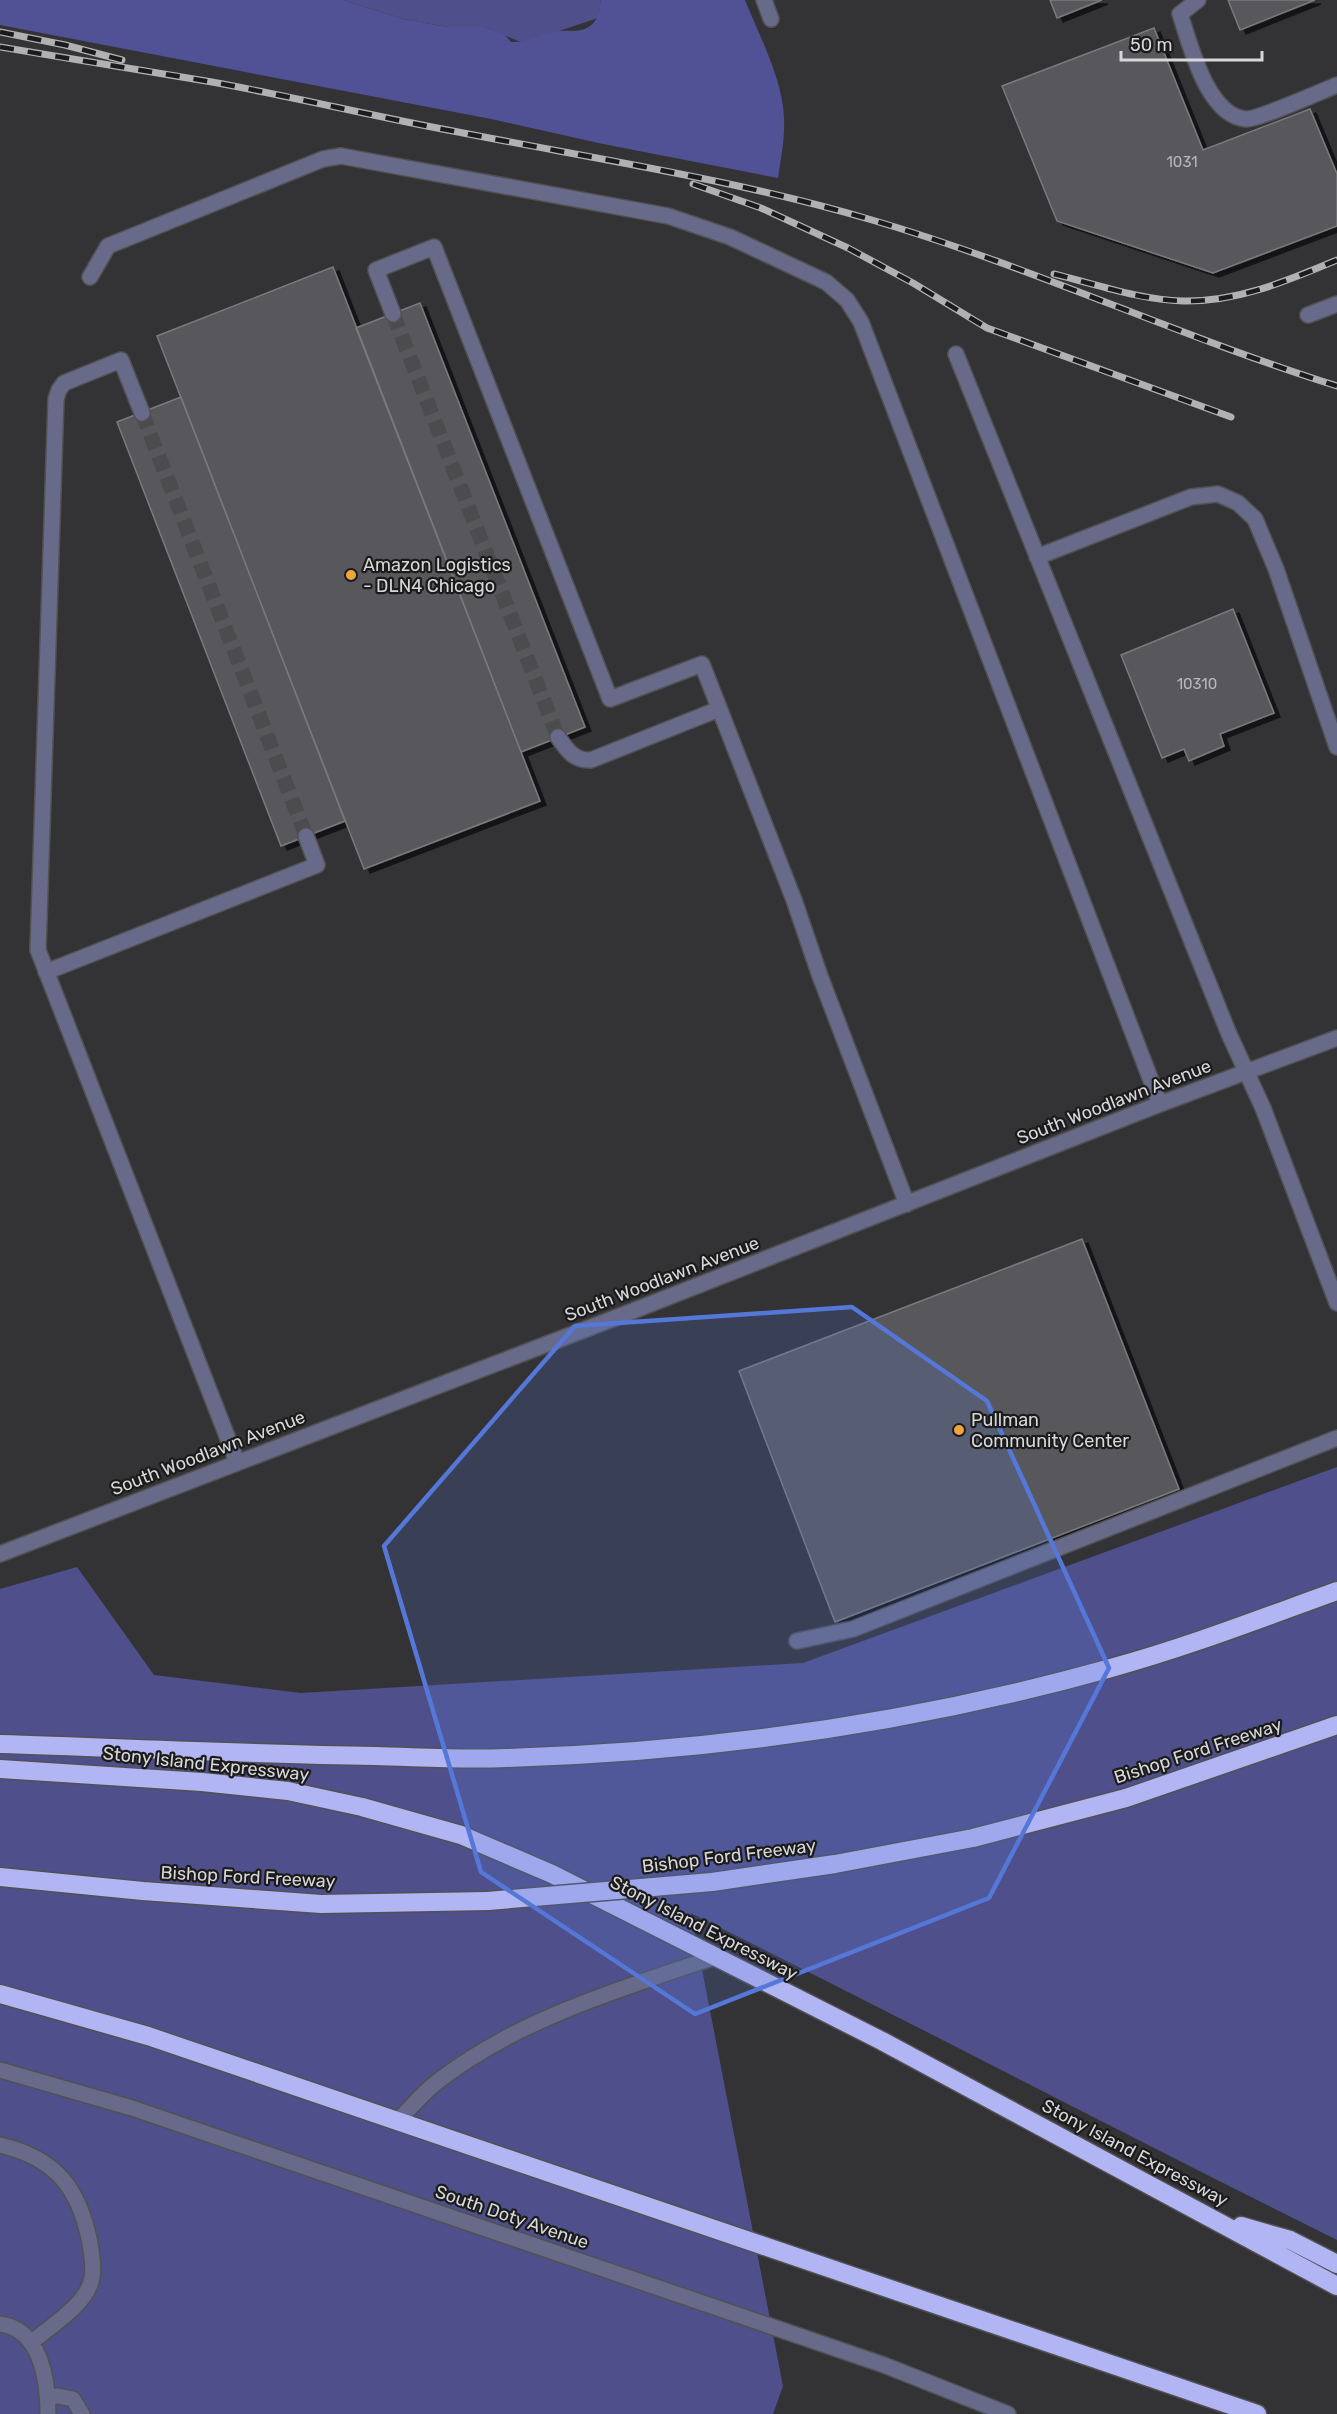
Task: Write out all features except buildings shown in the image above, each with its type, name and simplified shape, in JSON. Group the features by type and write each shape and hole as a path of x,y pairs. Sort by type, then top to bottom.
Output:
{"highway":[{"path":"0,1744 315,1755 503,1758 662,1750 789,1736 991,1698 1112,1668 1217,1634 1337,1591"},
{"name":"Bishop Ford Freeway","path":"0,1877 143,1891 321,1904 488,1901 712,1882 835,1864 973,1838 1126,1798 1337,1725"},
{"name":"Stony Island Expressway","path":"0,1768 202,1782 288,1791 362,1807 462,1836 552,1874 882,2041 1337,2286"},
{"path":"0,1994 148,2036 1257,2414"},
{"path":"1208,2217 1290,2240 1337,2264"},
{"path":"1208,2397 1239,2414"}],"street":[{"path":"764,0 771,19"},
{"path":"1198,0 1179,14 1203,80 1227,114 1247,120 1337,86"},
{"path":"90,277 108,246 323,159 341,156 668,216 730,237 826,282 847,300 861,322 1160,1104"},
{"path":"393,314 376,270 434,247 610,699 702,664 794,900 820,976 907,1204"},
{"path":"1308,315 1337,304"},
{"path":"956,354 1245,1073 1263,1108 1337,1304"},
{"path":"142,413 121,360 64,383 58,390 56,399 38,951 237,1462"},
{"path":"1037,557 1191,497 1218,494 1238,503 1255,519 1276,569 1337,747"},
{"path":"558,737 571,754 581,761 591,760 719,709"},
{"path":"46,972 317,865 306,836"},
{"name":"South Woodlawn Avenue","path":"0,1554 1160,1104 1337,1038"},
{"path":"797,1641 853,1629 1337,1438"},
{"path":"398,2120 440,2079 494,2044 579,2004 715,1957"},
{"name":"South Doty Avenue","path":"0,2070 132,2108 884,2365 1008,2414"},
{"path":"0,2145 21,2150 39,2159 64,2179 75,2195 87,2227 94,2263 91,2283 83,2297 31,2343"},
{"path":"0,2324 24,2334 31,2343 41,2364 48,2397 48,2414"},
{"path":"48,2397 73,2399 82,2414"}],"highlighted area":[{"path":"852,1307 987,1401 1109,1668 989,1898 695,2014 481,1872 384,1546 575,1326"}],"shaded area":[{"path":"0,0 343,0 403,19 448,27 484,27 505,35 511,42 523,41 557,31 586,28 597,18 601,0 745,0 775,73 783,103 784,133 778,178 603,144 491,119 0,25"},
{"path":"343,0 601,0 598,18 523,43 484,27 448,27 403,19"},
{"path":"1337,1467 1337,2240 691,1913 783,2386 773,2414 0,2414 0,1589 77,1567 154,1675 301,1693 803,1663"}],"tunnel":[{"path":"393,314 558,737"},
{"path":"142,413 306,836"}],"railway":[{"path":"0,32 65,45 122,60"},
{"path":"0,47 243,88 770,193 931,238 1220,346 1337,386"},
{"path":"693,184 761,208 848,248 913,283 987,328 1231,417"},
{"path":"1054,274 1150,298 1183,301 1223,298 1262,289 1337,260"}],"place":[{"name":"Amazon Logistics - DLN4 Chicago","path":"351,575"},
{"name":"Pullman Community Center","path":"959,1430"}]}
